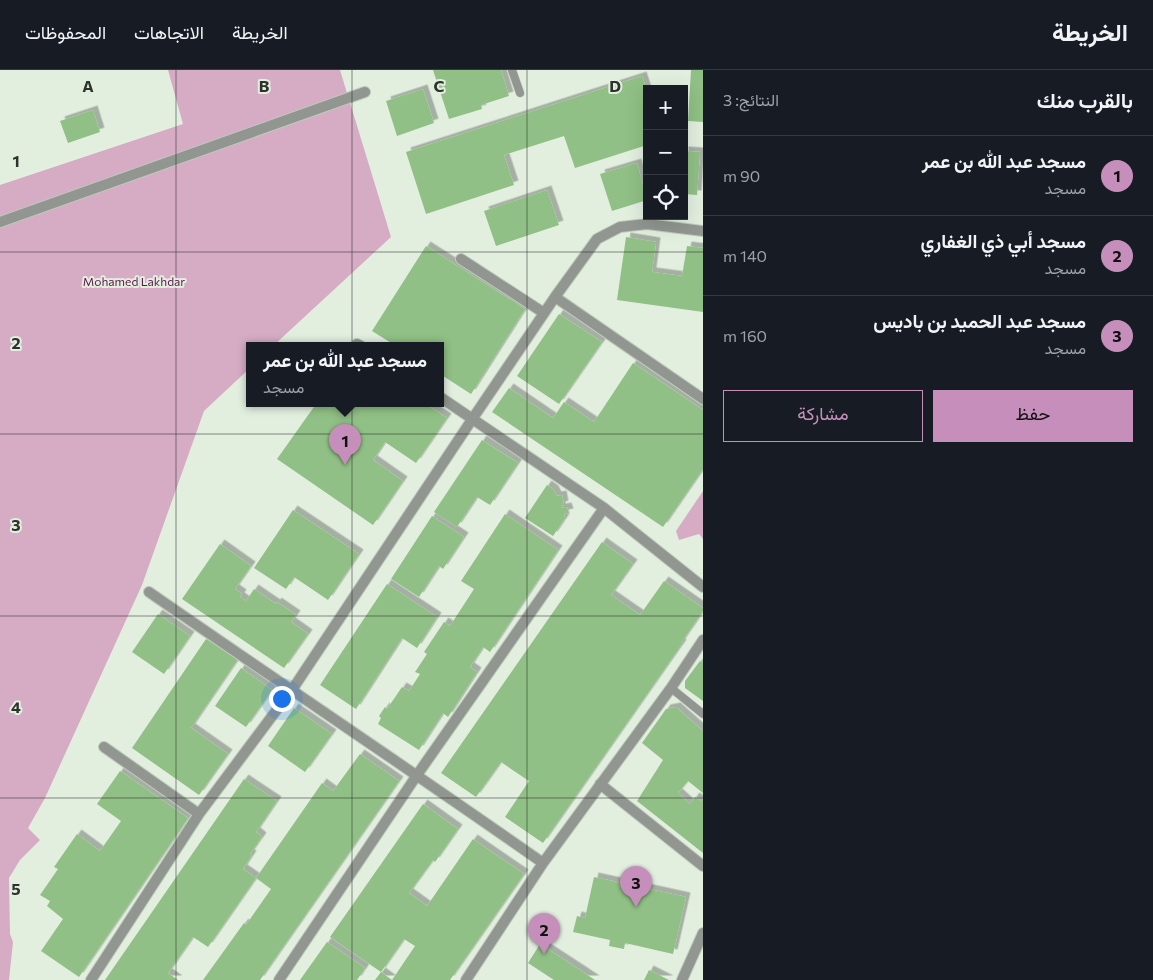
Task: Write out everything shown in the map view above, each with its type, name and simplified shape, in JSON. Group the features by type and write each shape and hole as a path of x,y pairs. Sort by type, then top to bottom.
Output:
{"street":[{"path":"0,222 365,92"},
{"path":"91,980 199,814 291,691 544,313 597,239 620,228 647,224 703,231"},
{"path":"461,260 544,313"},
{"path":"555,297 703,399"},
{"path":"444,400 604,508 703,587"},
{"path":"279,980 418,775 604,508"},
{"path":"149,592 291,691 418,775 543,863"},
{"path":"466,980 543,863 671,688 703,640"},
{"path":"104,747 199,814"},
{"path":"600,784 703,866"},
{"path":"682,980 703,933"}],"lane":[{"path":"512,70 520,93"},
{"path":"671,688 703,714"}],"green space":[{"name":"Mohamed Lakhdar","path":"168,70 340,70 391,237 277,342 246,342 246,372 204,411 142,585 45,798 28,828 40,840 20,860 9,878 10,934 13,942 9,980 0,980 0,185 183,124"},
{"path":"703,491 703,539 699,534 679,540 676,531"}],"building":[{"path":"433,70 501,70 509,96 481,105 482,109 449,119"},
{"path":"691,70 703,70 703,122 688,121"},
{"path":"642,76 645,85 643,85 643,146 575,168 564,136 504,155 514,185 426,214 406,152"},
{"path":"423,89 434,123 397,136 386,101"},
{"path":"93,110 100,132 68,143 60,121"},
{"path":"688,151 700,152 697,195 688,194"},
{"path":"637,163 643,185 643,201 612,211 600,174"},
{"path":"547,190 559,225 496,246 484,211"},
{"path":"626,237 656,242 652,272 682,276 687,246 703,248 703,312 617,300"},
{"path":"426,246 525,309 471,394 444,377 444,342 390,342 372,331"},
{"path":"559,314 602,342 559,404 517,376"},
{"path":"633,363 703,410 703,469 663,527 492,412 509,388 553,418 564,402 594,422"},
{"path":"314,407 430,407 447,418 416,463 385,442 373,460 403,481 373,525 277,459"},
{"path":"482,440 518,463 490,505 477,497 457,527 434,512"},
{"path":"547,485 554,490 557,496 562,495 564,505 561,508 567,507 569,513 564,514 565,518 553,536 525,518"},
{"path":"293,510 359,554 328,600 294,577 286,589 254,568"},
{"path":"505,514 558,550 490,652 483,647 470,667 477,672 448,717 443,713 419,750 378,724 381,718 379,716 385,707 387,709 402,687 409,691 420,674 415,672 427,654 424,652 444,622 450,626 474,589 461,581"},
{"path":"432,516 464,537 443,569 439,566 419,597 391,579"},
{"path":"602,542 633,564 611,595 640,615 664,581 703,608 703,611 543,843 505,817 529,781 501,762 476,797 441,773"},
{"path":"220,544 251,566 235,589 242,594 240,597 246,601 254,589 296,615 291,622 308,634 284,668 182,599"},
{"path":"387,584 437,617 417,648 402,638 356,709 320,685"},
{"path":"158,614 190,636 164,674 132,652"},
{"path":"206,639 238,659 191,728 228,754 199,795 132,748"},
{"path":"700,661 703,663 703,701 685,688 685,681"},
{"path":"241,668 272,690 246,727 215,706"},
{"path":"676,707 703,731 703,793 688,781 678,793 690,804 695,797 701,801 703,798 703,853 637,801 663,760 642,743 666,709"},
{"path":"294,708 332,734 305,772 268,746"},
{"path":"360,754 399,781 260,980 203,980 244,923 246,925 271,889 256,878 322,783 333,791"},
{"path":"120,771 188,818 79,977 41,951 63,919 47,906 50,901 40,895 58,869 54,867 77,834 100,851 121,821 97,804"},
{"path":"244,779 277,801 256,832 262,837 250,854 252,855 243,869 256,878 208,947 193,937 168,973 178,980 105,980"},
{"path":"423,804 458,829 435,862 433,860 409,893 427,906 473,839 524,874 450,980 392,980 415,946 404,939 381,972 330,937"},
{"path":"594,877 686,897 673,954 625,943 624,949 609,946 610,940 573,932 577,916 585,918"},
{"path":"327,942 365,968 357,980 300,980"},
{"path":"540,944 595,980 554,980 528,963"},
{"path":"649,970 669,980 644,980"},
{"path":"381,972 392,980 375,980"}],"place":[{"name":"مسجد عبد الله بن عمر","path":"345,465"},
{"name":"مسجد عبد الحميد بن باديس","path":"636,907"},
{"name":"مسجد أبي ذي الغفاري","path":"544,954"}]}
